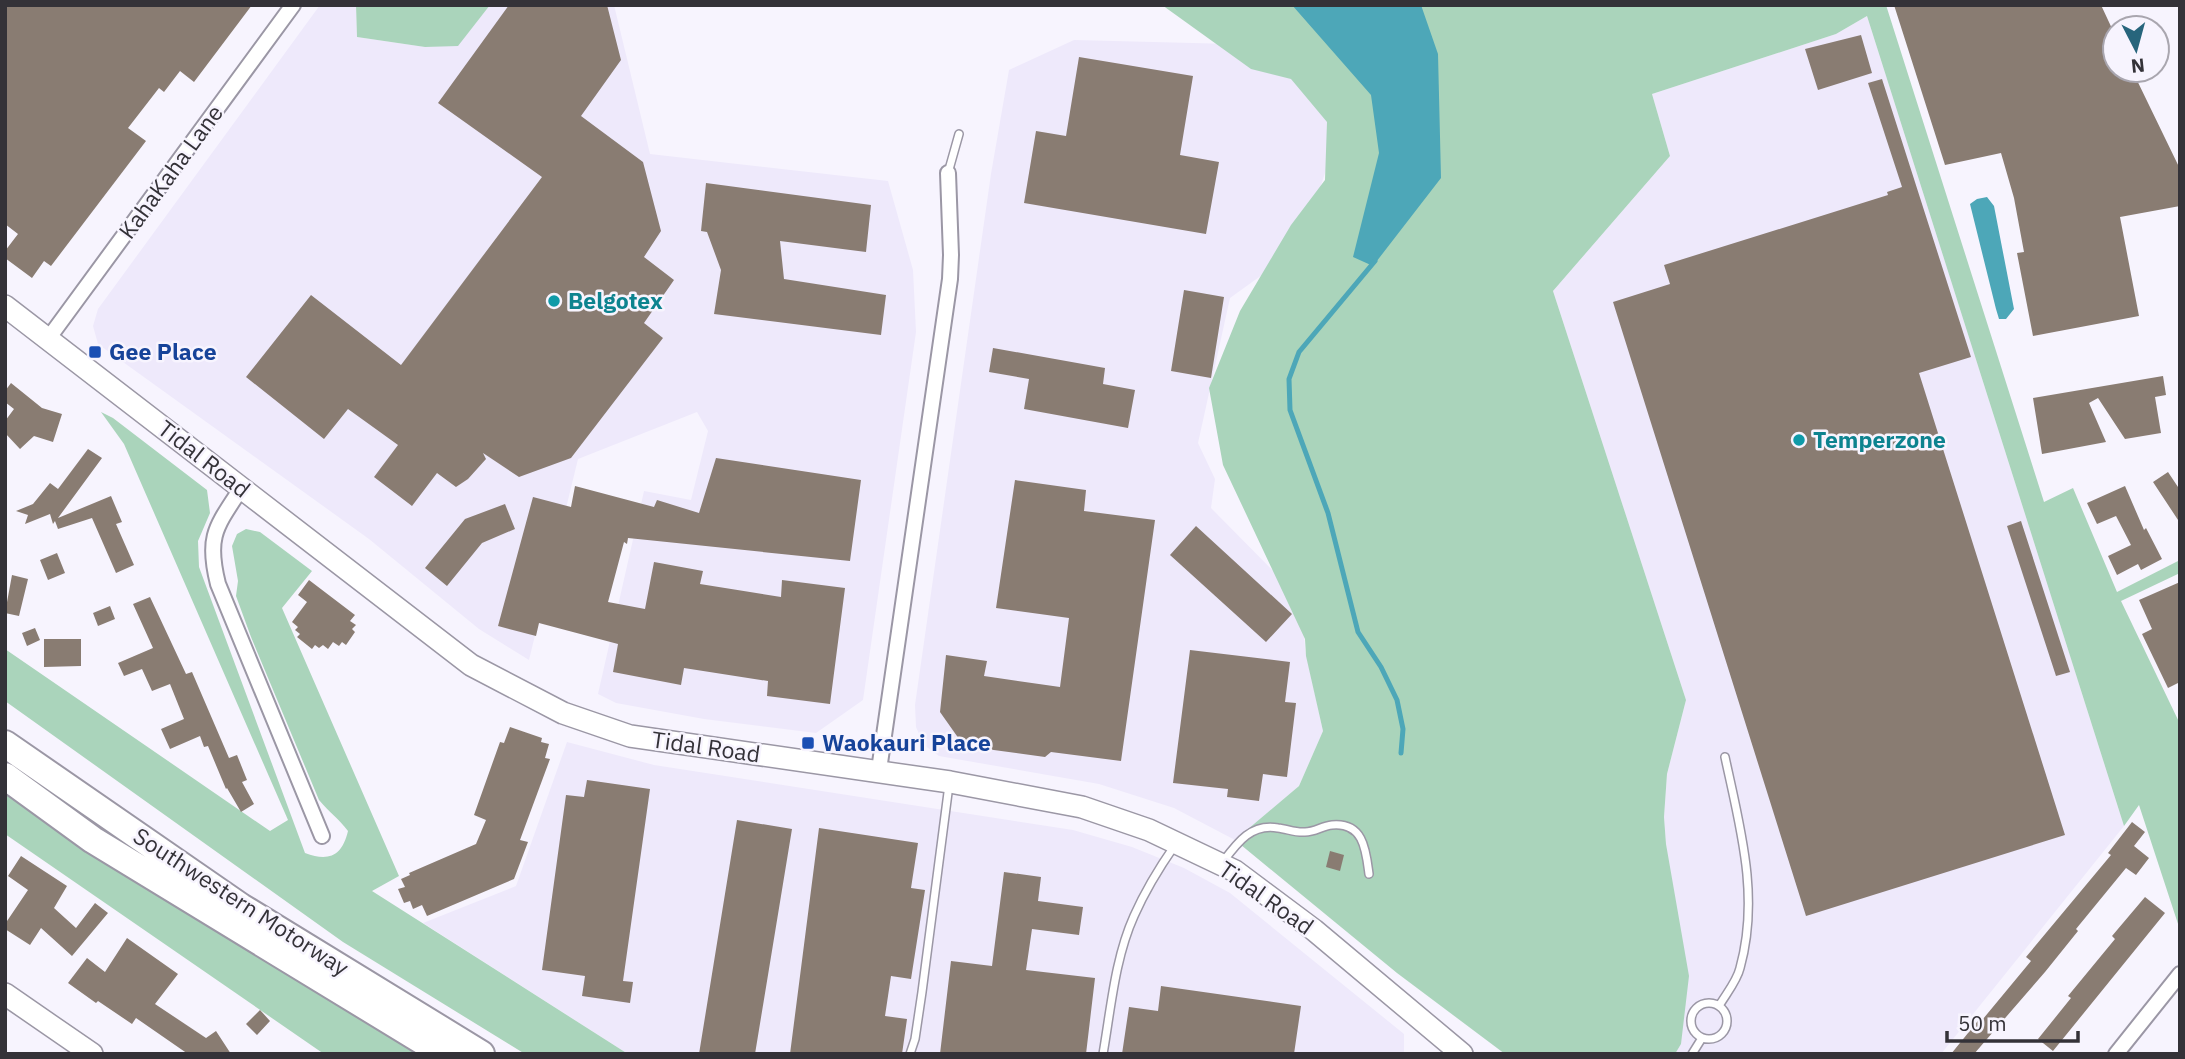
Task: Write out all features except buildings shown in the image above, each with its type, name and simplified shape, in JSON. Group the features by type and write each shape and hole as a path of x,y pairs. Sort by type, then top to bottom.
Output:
{"highway":[{"name":"Southwestern Motorway","path":"5,744 241,907 481,1054"},
{"name":"Southwestern Motorway","path":"5,776 93,839 444,1054"}],"main road":[{"name":"Tidal Road","path":"5,306 471,665 563,713 630,736 950,782 1082,807 1149,830 1236,871 1314,930 1462,1054"},
{"path":"5,994 92,1054"}],"street":[{"name":"KahaKaha Lane","path":"48,339 293,5"},
{"path":"878,770 950,279 948,173"},
{"path":"242,487 216,526 212,552 215,569 223,597 322,836"},
{"path":"2116,1054 2180,974"}],"lane":[{"path":"948,173 959,134"},
{"path":"1719,1006 1740,970 1746,937 1749,885 1746,856 1725,757"},
{"path":"910,1054 922,992 950,782"},
{"path":"1221,864 1241,839 1256,829 1266,826 1306,832 1334,824 1348,828 1362,838 1366,847 1369,874"},
{"path":"1103,1054 1121,955 1133,918 1153,878 1176,843"},
{"path":"1708,1003 1719,1006 1727,1021 1723,1032 1714,1039 1702,1038 1693,1030 1693,1012 1697,1007 1708,1003"},
{"path":"1692,1054 1702,1038"}],"shaded area":[{"path":"320,5 356,5 357,37 425,47 458,45 490,5 614,5 650,154 888,181 913,270 916,332 863,700 816,733 704,719 616,703 598,694 644,491 691,500 708,431 697,412 578,459 529,660 479,629 369,539 98,344 93,326 98,309"},
{"path":"1867,16 2124,826 1941,1054 1675,1054 1681,1044 1664,817 1667,774 1686,700 1553,291 1670,156 1652,94 1836,34"},
{"path":"1074,40 1275,45 1347,105 1301,247 1230,298 1198,443 1215,479 1211,508 1302,600 1305,649 1323,731 1299,786 1235,840 1174,808 1099,784 939,756 924,745 916,727 915,705 991,174 1009,70"},
{"path":"567,742 654,765 1073,830 1132,847 1184,868 1230,893 1404,1034 1404,1054 628,1054 423,923 516,886"}],"green space":[{"path":"356,5 490,5 458,46 425,47 357,37"},
{"path":"1162,5 1886,5 2044,502 2073,488 2117,592 2180,560 2180,573 2121,601 2180,724 2180,930 2139,805 2124,826 1867,16 1836,34 1652,94 1670,156 1553,291 1686,700 1667,774 1664,817 1666,844 1689,976 1681,1044 1675,1054 1505,1054 1397,973 1235,840 1299,786 1323,731 1306,656 1305,639 1223,465 1209,388 1240,311 1291,225 1325,180 1327,122 1291,79 1251,69"},
{"path":"101,412 113,418 207,490 210,513 198,541 199,567 305,853 321,857 333,855 342,846 348,831 319,800 236,596 238,581 232,546 237,534 246,529 260,532 312,571 282,608 399,876 372,891 628,1054 525,1054 343,942 5,701 5,649 270,831 288,820 124,444"},
{"path":"5,772 419,1054 324,1054 5,834"}],"water":[{"path":"1292,5 1421,5 1438,54 1441,178 1373,266 1353,257 1379,153 1371,95"},
{"path":"1987,197 1994,206 2014,309 2006,319 1999,319 1970,204"}],"waterway":[{"path":"1375,261 1299,352 1289,379 1290,410 1328,513 1358,632 1381,667 1397,700 1403,729 1401,753"}],"place":[{"name":"Belgotex","path":"554,301"},
{"name":"Gee Place","path":"95,352"},
{"name":"Temperzone","path":"1799,440"},
{"name":"Waokauri Place","path":"808,743"}]}
